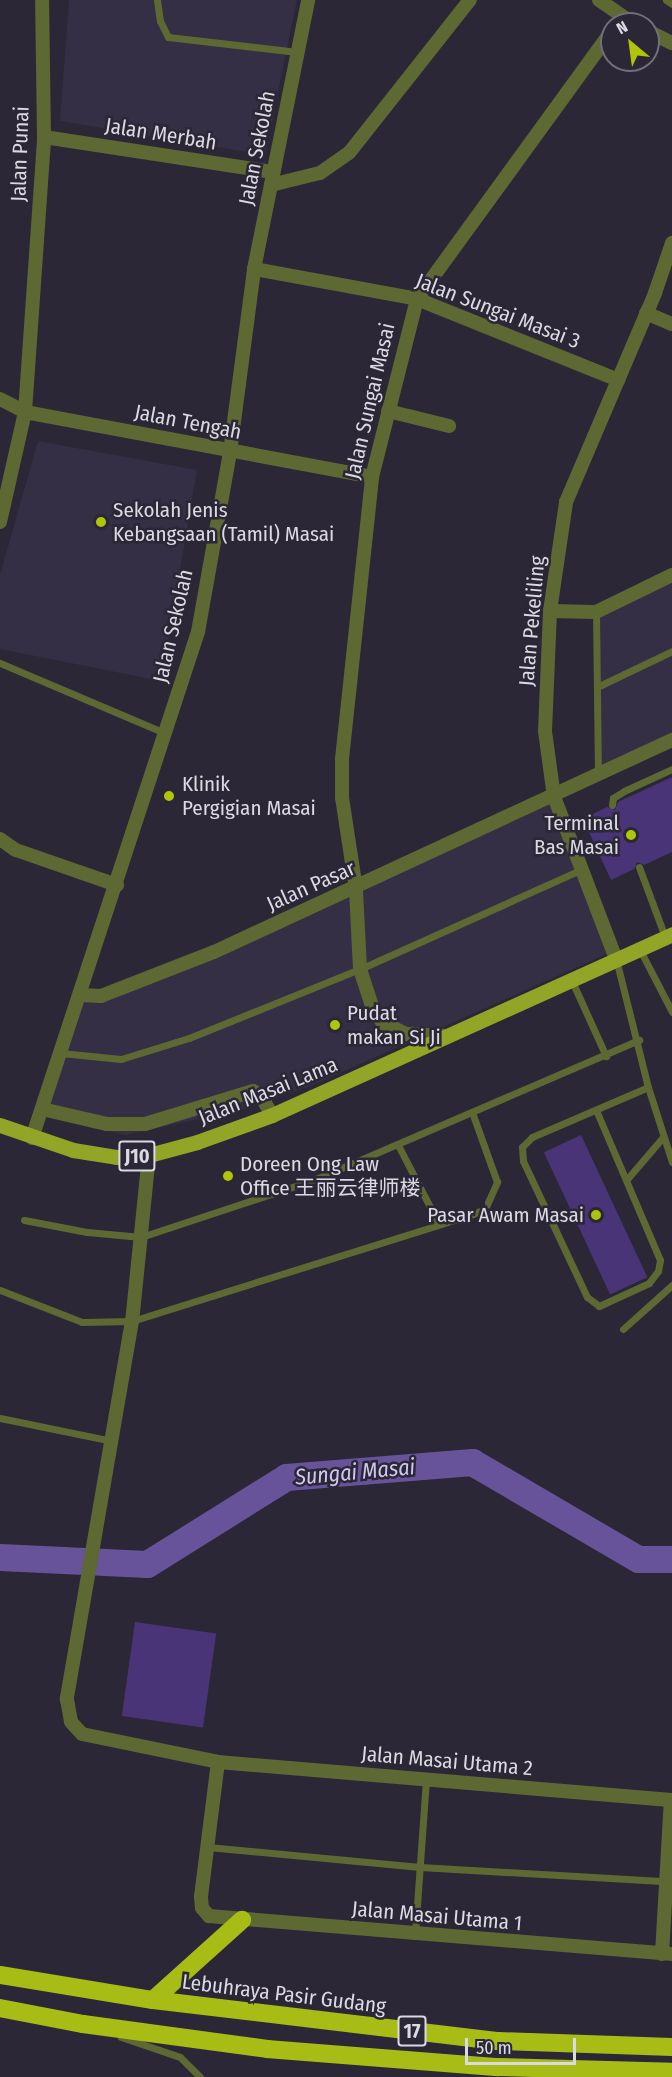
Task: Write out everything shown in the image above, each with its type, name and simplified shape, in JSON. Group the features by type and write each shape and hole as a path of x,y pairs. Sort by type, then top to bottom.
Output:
{"highway":[{"path":"153,2000 242,1920"},
{"name":"Lebuhraya Pasir Gudang","path":"0,1975 153,2000 499,2041 672,2047"},
{"name":"17","path":"0,2008 83,2024 267,2049 606,2072 672,2072"}],"main road":[{"name":"Jalan Masai Lama","path":"0,1125 32,1138 117,1157 149,1155 272,1115 668,935"}],"street":[{"name":"Jalan Punai","path":"0,522 25,412 44,137 42,0"},
{"name":"Jalan Sekolah","path":"32,1138 167,734 198,632 230,452 254,269 308,0"},
{"path":"272,178 320,173 349,153 470,0"},
{"path":"599,0 613,12"},
{"name":"Jalan Sungai Masai","path":"447,1036 406,1034 383,1023 373,1009 360,969 356,889 342,798 342,759 372,477 417,299 600,47"},
{"name":"Jalan Merbah","path":"44,137 272,178"},
{"name":"Jalan Pekeliling","path":"616,959 584,868 554,797 544,731 550,611 566,502 655,293 672,243"},
{"name":"Jalan Sungai Masai 3","path":"254,269 417,299 618,380"},
{"name":"Jalan Pekeliling","path":"655,293 672,270"},
{"path":"646,313 672,324"},
{"name":"Jalan Tengah","path":"0,399 25,412 372,477"},
{"path":"388,411 449,426"},
{"path":"550,611 596,612 672,575"},
{"name":"Jalan Pasar","path":"80,995 93,997 112,992 356,889 672,740"},
{"path":"0,839 16,850 117,885"},
{"path":"42,1109 107,1124 145,1124 253,1091 261,1096 272,1115"},
{"name":"Jalan Masai Utama 2","path":"149,1155 132,1321 67,1699 71,1722 82,1734 218,1762 672,1800"},
{"path":"208,1847 218,1762"},
{"path":"667,1954 672,1800"},
{"name":"Jalan Masai Utama 1","path":"208,1847 202,1908 209,1916 415,1936 667,1954"}],"lane":[{"path":"157,0 160,21 168,37 297,52"},
{"path":"666,0 672,4"},
{"path":"596,612 598,776"},
{"path":"597,687 672,651"},
{"path":"0,663 167,734"},
{"path":"612,805 613,798 624,791 672,769"},
{"path":"639,867 668,935"},
{"path":"61,1053 121,1059 189,1038 360,969 584,868"},
{"path":"639,948 672,1012"},
{"path":"616,959 639,1040 648,1087 672,1162"},
{"path":"571,979 606,1056"},
{"path":"24,1220 87,1232 141,1237 316,1179 473,1114 639,1040"},
{"path":"596,1110 628,1178 659,1254 660,1265 649,1283 599,1306 587,1297 521,1153 532,1137 648,1087"},
{"path":"0,1290 82,1322 132,1321 485,1209 497,1182 473,1114"},
{"path":"628,1178 663,1137"},
{"path":"398,1145 439,1224"},
{"path":"623,1329 672,1285"},
{"path":"0,1419 112,1441"},
{"path":"415,1936 426,1781"},
{"path":"208,1847 420,1867 669,1881"},
{"path":"83,2024 180,2057 200,2077"},
{"path":"570,2077 606,2072"}],"shaded area":[{"path":"69,0 297,0 265,155 60,121"},
{"name":"Sekolah Jenis Kebangsaan (Tamil) Masai","path":"38,441 197,470 161,681 0,649 0,575"},
{"path":"672,569 672,746 602,779 598,604"},
{"path":"547,794 609,953 313,1085 241,1110 125,1135 46,1115 87,990 98,991 211,947"}],"building":[{"name":"Terminal Bas Masai","path":"672,777 672,852 644,865 637,862 634,869 611,880 583,819 607,807 615,810 618,802"},
{"name":"Pasar Awam Masai","path":"581,1135 647,1277 610,1295 544,1152"},
{"path":"135,1622 216,1633 203,1727 122,1716"}],"waterway":[{"name":"Sungai Masai","path":"0,1557 147,1564 286,1477 472,1462 638,1559 672,1559"}],"place":[{"name":"Sekolah Jenis Kebangsaan (Tamil) Masai","path":"101,522"},
{"name":"Klinik Pergigian Masai","path":"169,796"},
{"name":"Terminal Bas Masai","path":"631,835"},
{"name":"Pudat makan Si Ji","path":"335,1025"},
{"name":"Doreen Ong Law Office 王丽云律师楼","path":"228,1176"},
{"name":"Pasar Awam Masai","path":"596,1215"}]}
